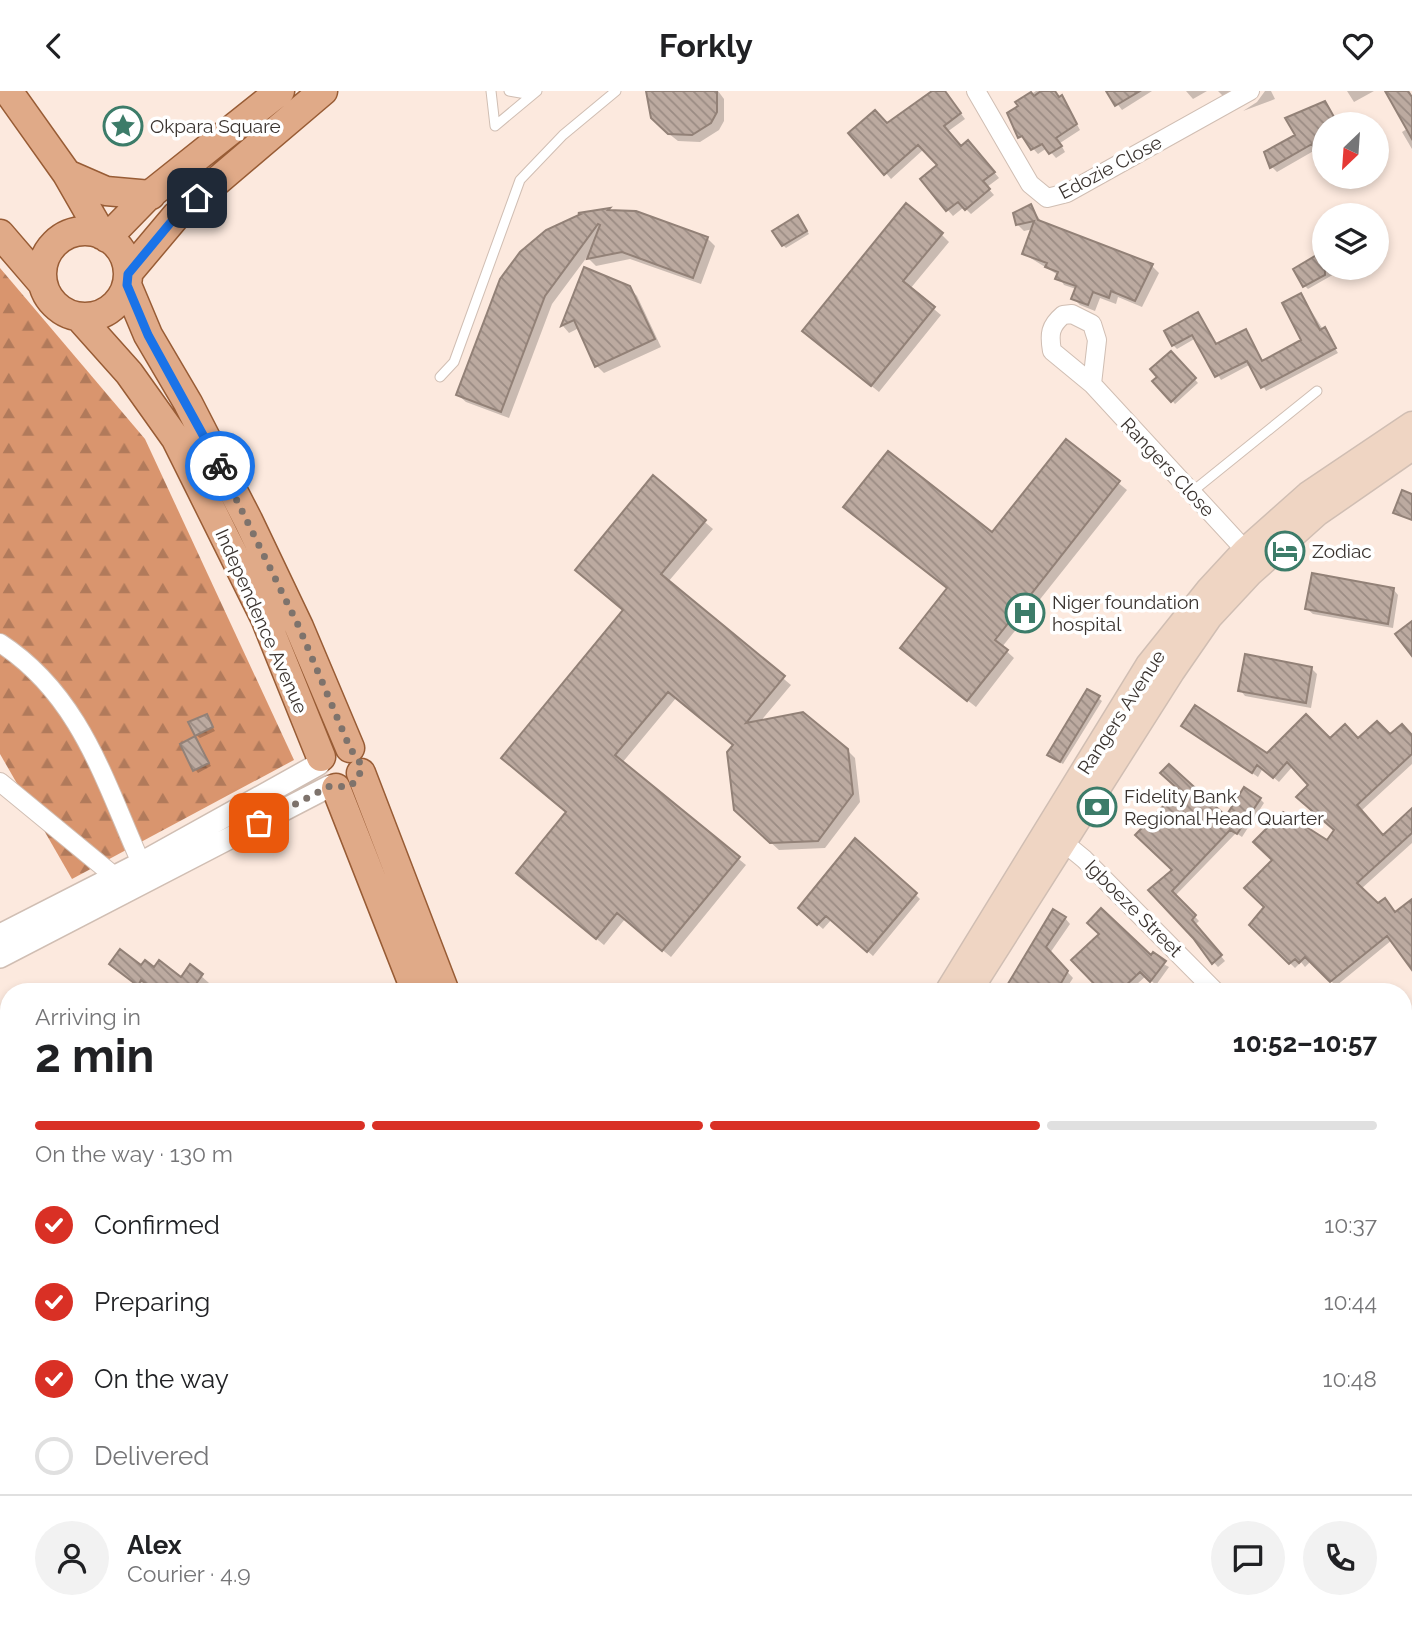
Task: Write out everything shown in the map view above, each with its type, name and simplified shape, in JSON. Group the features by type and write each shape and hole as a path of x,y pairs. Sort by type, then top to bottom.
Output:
{"main road":[{"path":"8,91 67,174 105,236 122,253 127,279"},
{"path":"105,236 151,195 280,91"},
{"path":"0,234 43,284 60,309 79,317 104,313 122,296 127,279 176,216 323,91"},
{"path":"67,174 92,187 113,193 151,195"},
{"path":"43,284 44,261 57,241 79,232 105,236"},
{"name":"Independence Avenue","path":"127,279 148,335 188,403 271,568 356,761 441,983"},
{"name":"Independence Avenue","path":"79,317 129,373 176,439 265,618 412,983"},
{"name":"Rangers Avenue","path":"975,983 1148,665 1208,590 1245,550 1308,494 1412,424"},
{"name":"Rangers Avenue","path":"953,983 1220,606 1265,559 1317,514 1412,448"},
{"path":"334,746 356,761 354,784 327,774 334,746"}],"street":[{"name":"Edozie Close","path":"976,91 1030,184 1047,198 1067,193 1250,91"},
{"name":"Rangers Close","path":"1092,384 1245,550"},
{"path":"0,643 62,698 76,719 141,863"},
{"path":"0,935 113,875 327,774"},
{"path":"0,957 327,774"},
{"path":"0,782 113,875"},
{"name":"Igboeze Street","path":"1056,836 1207,983"}],"lane":[{"path":"491,91 495,126 534,93"},
{"path":"509,91 534,93"},
{"path":"440,377 454,362 520,180 563,135 616,91"},
{"path":"1193,491 1317,391"}],"green space":[{"path":"0,268 145,439 294,760 72,879 0,754"}],"building":[{"path":"646,91 717,91 717,112 711,123 692,135 668,134 651,118"},
{"path":"932,91 945,91 961,113 944,126 961,146 968,140 995,172 983,181 990,189 965,210 958,202 946,211 920,179 937,165 918,145 884,175 848,133 875,110 887,123"},
{"path":"1041,91 1055,91 1059,97 1062,95 1077,124 1056,138 1062,146 1049,154 1042,144 1031,150 1022,136 1018,138 1007,113 1018,106 1015,102 1031,92 1034,96"},
{"path":"1106,91 1140,91 1115,106"},
{"path":"1385,91 1408,91 1412,97 1412,139"},
{"path":"1325,101 1331,112 1312,112 1312,144 1270,168 1264,152 1295,135 1285,118"},
{"path":"906,203 943,233 903,281 935,307 871,386 802,331"},
{"path":"1031,204 1038,220 1153,264 1135,301 1111,291 1109,298 1093,292 1088,305 1071,299 1076,286 1055,279 1058,272 1045,267 1047,263 1022,254 1034,221 1016,225 1013,213"},
{"path":"610,208 608,210 636,211 708,237 693,278 622,252 587,259 600,225 598,224 545,296 501,412 456,395 500,279 520,252 546,230 581,214 578,213"},
{"path":"798,215 807,231 782,246 772,231"},
{"path":"1312,258 1312,280 1316,280 1303,287 1293,269"},
{"path":"584,267 630,286 655,339 595,367 574,320 561,326"},
{"path":"1301,293 1320,330 1325,327 1336,348 1261,388 1247,361 1215,377 1192,335 1172,346 1164,331 1198,312 1216,344 1246,329 1262,361 1301,340 1282,303"},
{"path":"1171,351 1196,378 1171,402 1152,381 1157,377 1150,369"},
{"path":"1066,439 1120,481 995,640 1008,650 967,701 900,648 947,588 843,507 888,451 992,532"},
{"path":"653,475 706,520 661,574 785,676 746,723 803,712 848,749 853,794 818,841 770,843 734,810 727,752 733,745 668,692 615,755 740,857 662,951 617,913 596,939 516,873 566,812 501,758 623,610 575,570"},
{"path":"1402,490 1412,494 1412,520 1393,513"},
{"path":"1312,573 1394,588 1388,624 1305,609"},
{"path":"1412,621 1412,656 1395,634"},
{"path":"1245,654 1312,667 1306,703 1238,691"},
{"path":"1087,689 1100,696 1060,762 1047,755"},
{"path":"1195,705 1267,753 1306,714 1330,738 1345,724 1358,738 1377,721 1390,734 1402,724 1412,735 1412,754 1357,805 1383,835 1412,808 1412,833 1357,883 1378,903 1385,898 1395,912 1412,899 1412,970 1387,936 1330,982 1305,957 1299,963 1295,959 1289,964 1249,925 1264,907 1244,888 1272,860 1253,842 1283,812 1327,840 1334,830 1296,797 1308,785 1287,762 1273,778 1257,765 1252,773 1181,726"},
{"path":"207,714 213,727 195,736 188,722"},
{"path":"195,736 209,763 193,771 180,744"},
{"path":"1169,764 1226,816 1244,787 1261,798 1237,834 1230,830 1172,891 1196,915 1192,920 1222,955 1212,964 1193,938 1148,890 1172,870 1135,835 1179,790 1160,773"},
{"path":"855,838 917,893 867,952 826,916 817,925 798,908"},
{"path":"1101,908 1151,955 1153,952 1166,961 1150,982 1140,972 1128,983 1093,983 1071,960 1099,934 1087,923"},
{"path":"1053,909 1066,917 1046,947 1068,971 1061,983 1008,983"},
{"path":"120,949 141,965 145,960 154,967 159,960 181,977 190,964 203,974 197,983 145,983 141,980 140,983 134,983 109,964"}],"way so far":[{"path":"220,466 299,627 350,748 360,759 362,766 358,779 349,787 336,789 330,786 259,823"}],"place":[{"name":"Okpara Square","path":"123,126"},
{"name":"Zodiac","path":"1285,551"},
{"name":"Niger foundation hospital","path":"1025,613"},
{"name":"Fidelity Bank Regional Head Quarter","path":"1097,807"}],"route":[{"path":"197,198 176,216 128,274 127,285 148,335 188,403 220,466"}]}
